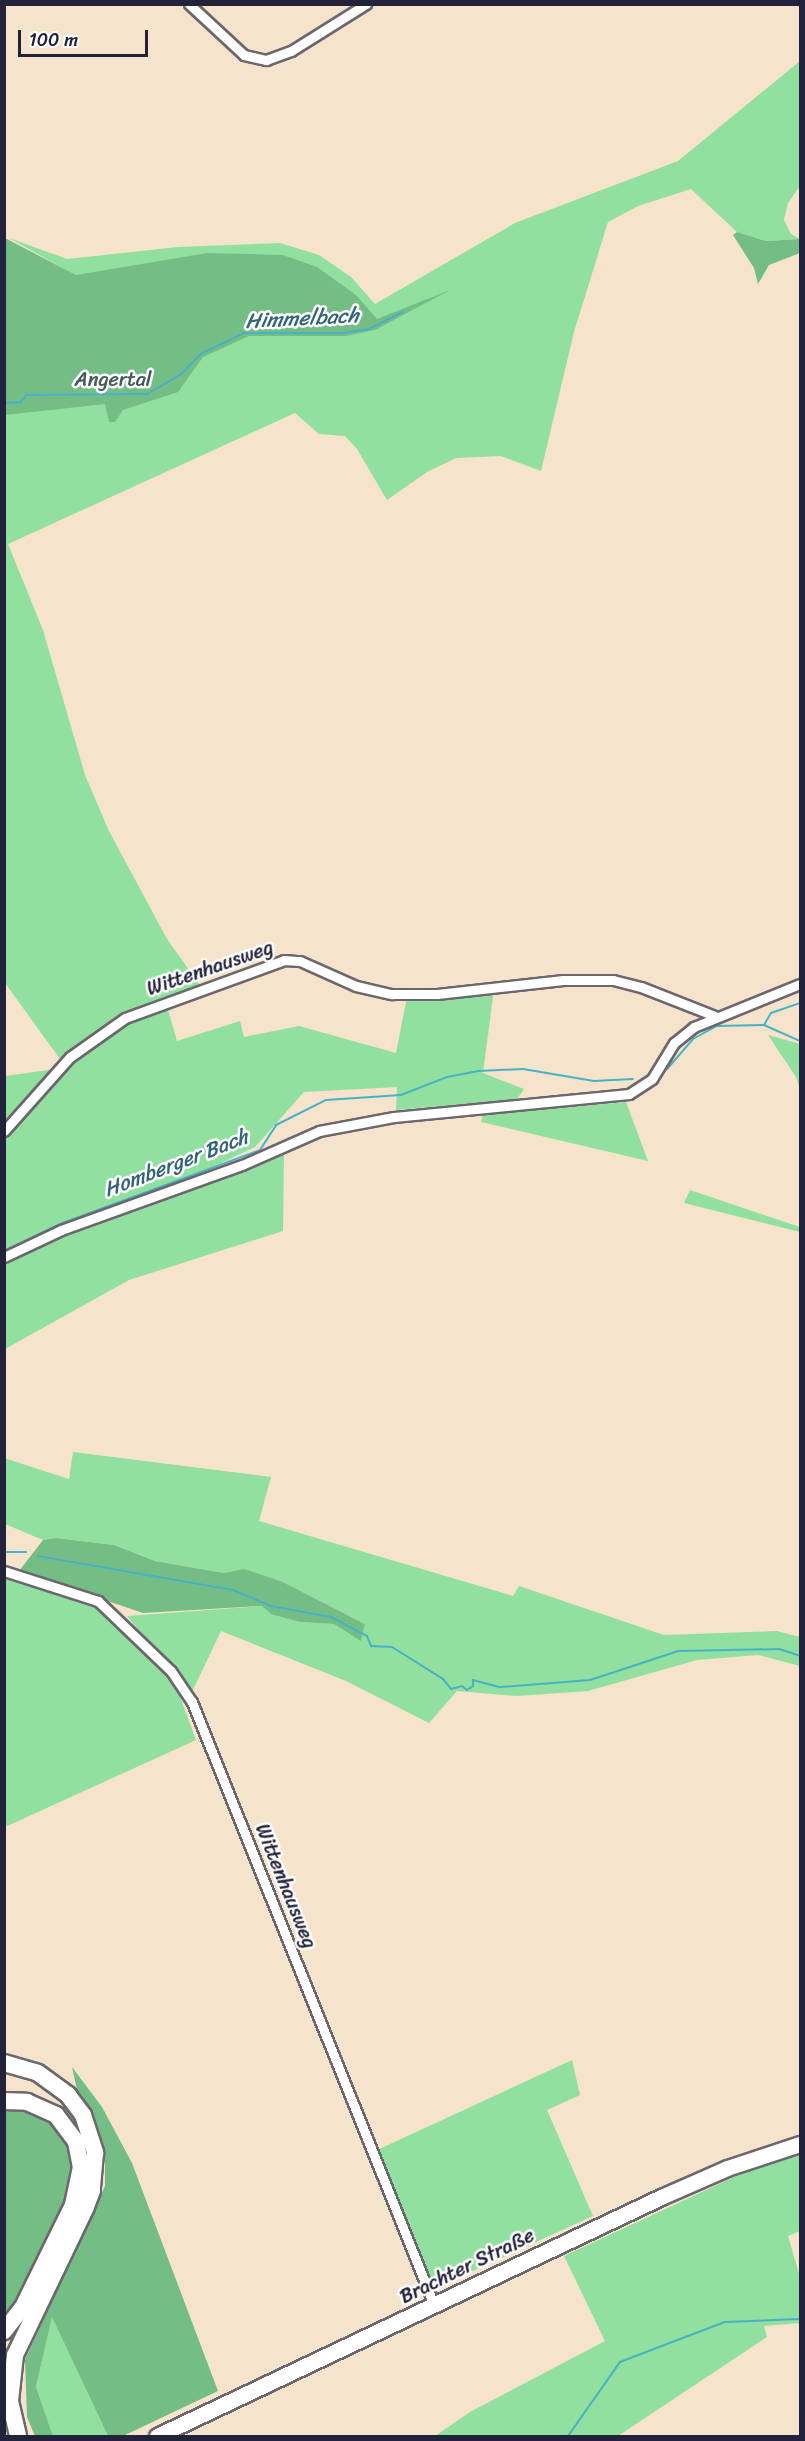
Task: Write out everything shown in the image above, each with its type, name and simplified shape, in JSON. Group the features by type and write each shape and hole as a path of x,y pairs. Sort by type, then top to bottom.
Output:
{"highway":[{"path":"4,2063 38,2073 68,2095 83,2115 95,2153 92,2191 86,2207 15,2355 10,2401 18,2436"},
{"path":"4,2101 27,2102 56,2115 76,2142 81,2167 74,2205 23,2307 4,2331"}],"main road":[{"name":"Brachter Straße","path":"157,2436 698,2180 801,2144"}],"street":[{"path":"189,4 244,55 266,60 291,51 366,4"},
{"name":"Wittenhausweg","path":"4,1131 70,1057 125,1018 284,960 300,961 356,986 392,994 437,994 543,981 612,980 641,987 715,1016"},
{"path":"4,1257 61,1230 242,1165 319,1131 394,1117 629,1094 652,1079 674,1043 715,1016 801,984"},
{"name":"Wittenhausweg","path":"4,1571 98,1601 171,1671 192,1702 434,2305"}],"green space":[{"name":"Angertal","path":"800,61 800,186 788,203 784,220 791,234 800,239 766,241 737,232 691,189 638,206 608,222 574,332 541,471 501,456 456,458 427,472 387,500 357,449 345,436 319,434 295,413 8,544 43,630 85,775 109,831 167,939 202,988 151,1005 60,1059 5,983 5,248 70,272 9,238 67,259 178,247 280,243 319,255 351,277 375,304 515,223 678,161"},
{"path":"737,232 766,241 800,239 800,253 769,265 758,284 754,268 733,235"},
{"path":"5,238 76,275 207,253 283,255 317,267 356,295 377,319 450,290 375,330 346,336 249,336 203,357 178,392 123,410 115,422 109,422 105,404 5,415"},
{"path":"494,989 483,1073 524,1089 517,1099 396,1110 397,1087 304,1092 255,1147 170,1187 5,1253 5,1134 60,1069 107,1031 166,1003 177,1041 240,1021 244,1037 299,1026 396,1053 407,997"},
{"path":"768,1035 800,1044 800,1089 796,1077"},
{"path":"56,1069 5,1128 5,1076"},
{"path":"626,1102 648,1161 481,1122 483,1115"},
{"path":"284,1153 283,1231 129,1280 5,1349 5,1261 65,1231"},
{"path":"690,1190 800,1227 800,1232 684,1203"},
{"path":"73,1452 271,1477 259,1521 513,1596 519,1586 664,1635 777,1631 800,1637 800,1666 758,1655 697,1660 588,1691 517,1696 457,1691 429,1723 346,1681 221,1631 191,1694 127,1616 262,1606 300,1622 334,1624 361,1640 365,1624 283,1582 244,1570 224,1573 155,1561 114,1545 56,1538 43,1540 5,1524 4,1458 69,1479"},
{"path":"56,1538 114,1545 155,1561 224,1573 244,1569 283,1582 365,1624 361,1641 334,1624 300,1622 271,1614 262,1606 143,1613 19,1571 43,1540"},
{"path":"4,1575 112,1608 176,1686 196,1740 5,1827"},
{"path":"572,2060 580,2095 547,2110 593,2216 431,2290 375,2151"},
{"path":"72,2067 102,2107 132,2163 218,2391 123,2436 108,2436 52,2317 36,2387 53,2436 35,2436 27,2417 25,2360 105,2186 105,2152 92,2112 77,2090"},
{"path":"15,2106 41,2113 55,2123 74,2157 74,2183 18,2302 5,2321 4,2109"},
{"path":"800,2155 800,2231 788,2236 800,2277 800,2323 764,2326 767,2337 618,2436 435,2436 470,2412 605,2341 564,2256 743,2173"},
{"path":"52,2316 108,2436 53,2436 36,2387"}],"waterway":[{"name":"Himmelbach","path":"4,403 21,402 26,395 147,394 181,374 201,354 244,333 343,333 369,329 403,312"},
{"path":"764,1025 771,1013 800,1003"},
{"name":"Homberger Bach","path":"667,1069 693,1039 716,1026 764,1025 800,1041"},
{"name":"Homberger Bach","path":"4,1251 60,1224 260,1150 276,1125 326,1100 401,1095 447,1077 478,1071 523,1069 594,1081 633,1079"},
{"path":"4,1552 26,1552"},
{"path":"38,1556 233,1590 271,1606 331,1617 367,1636 371,1646 392,1647 443,1679 451,1689 462,1686 467,1690 473,1686 473,1680 500,1687 590,1680 678,1651 779,1649 800,1656"},
{"path":"568,2436 620,2362 725,2322 800,2319"}]}
